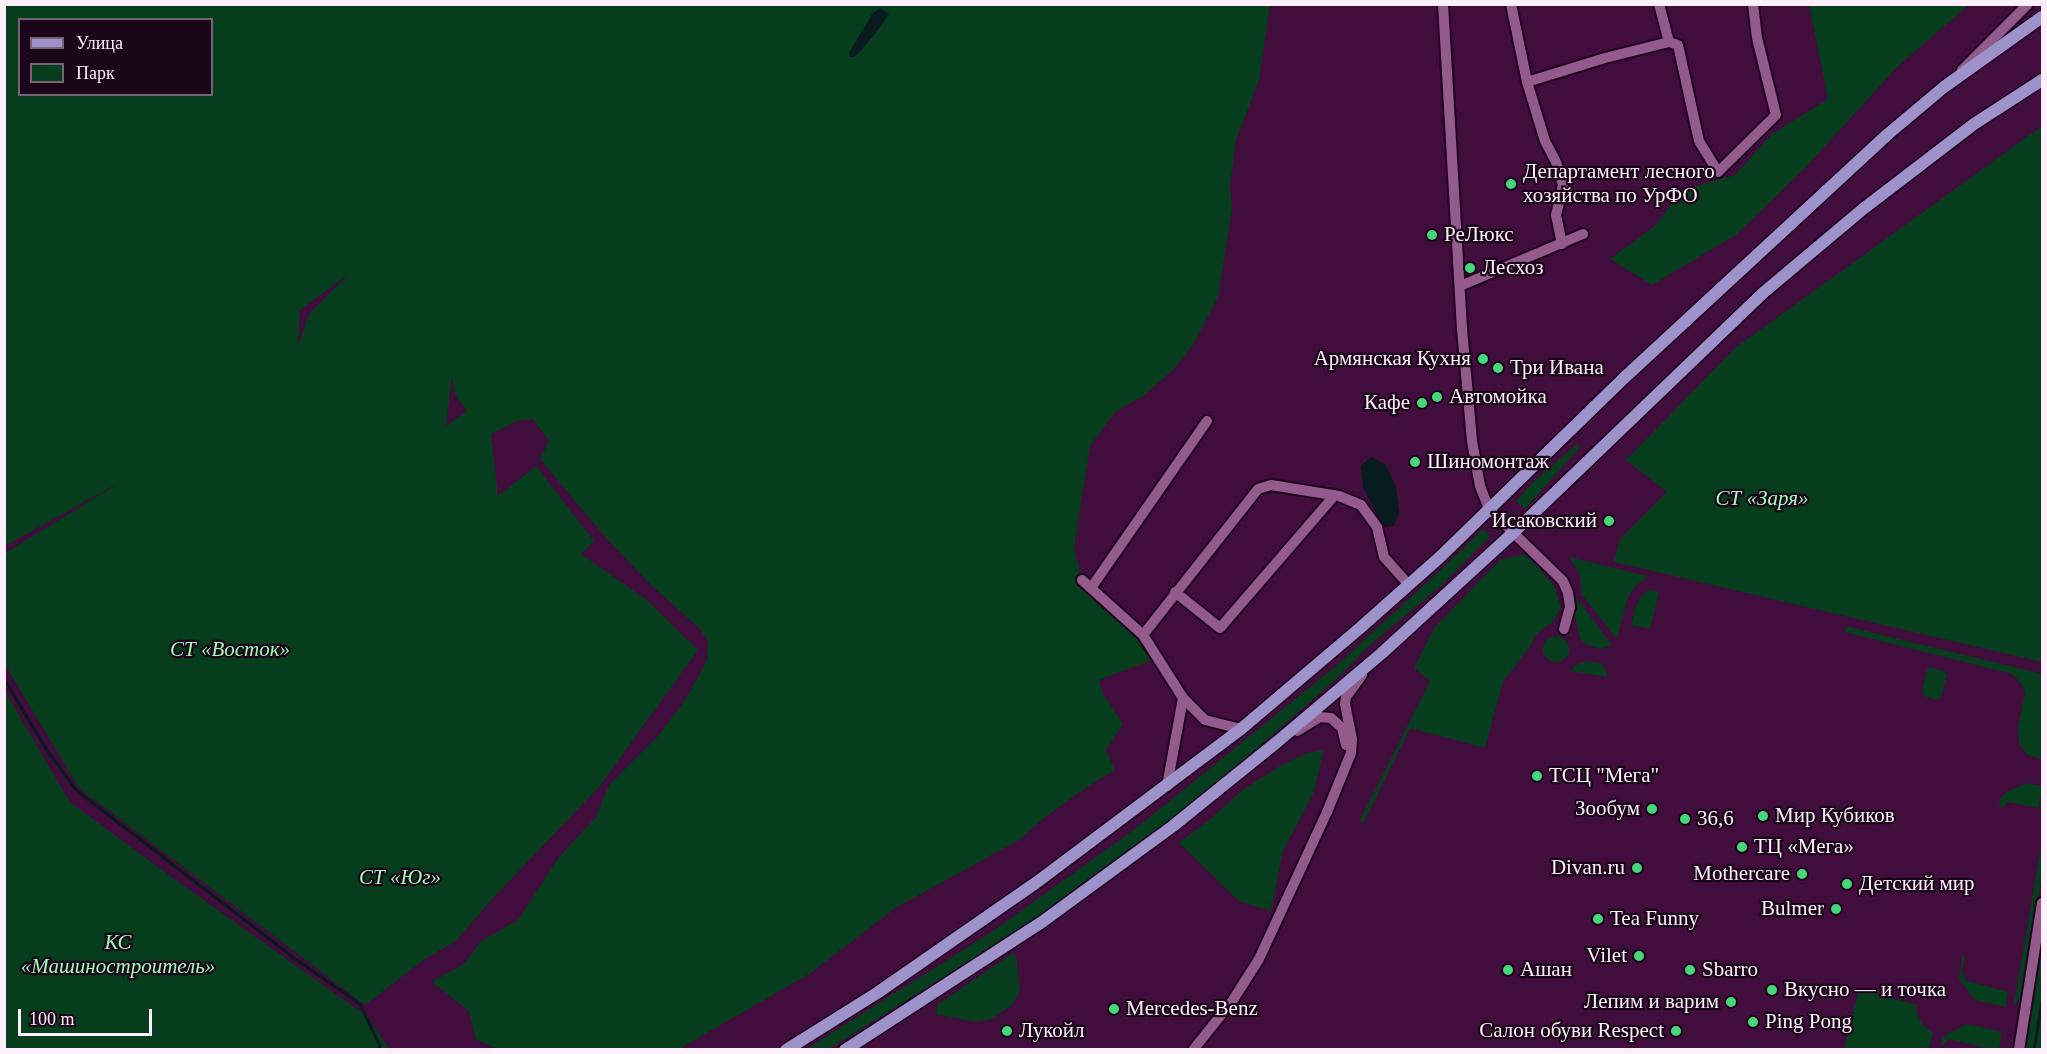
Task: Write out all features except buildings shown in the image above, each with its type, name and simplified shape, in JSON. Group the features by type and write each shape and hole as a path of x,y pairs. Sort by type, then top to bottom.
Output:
{"main road":[{"path":"786,1050 877,993 1019,895 1241,729 1409,585 1624,378 1837,179 1944,87 2043,16"},
{"path":"845,1050 1042,922 1173,826 1277,742 1376,658 1513,534 1763,293 1891,188 1974,124 2043,80"}],"street":[{"path":"1443,4 1452,177 1472,441 1482,494 1489,509 1563,581 1570,607 1564,629"},
{"path":"1511,4 1527,82 1545,141 1556,162 1563,184 1556,215 1562,244"},
{"path":"1659,4 1670,42"},
{"path":"1527,82 1605,58 1670,42 1678,45 1699,141 1718,172 1776,115 1757,38 1754,4"},
{"path":"1944,87 2028,4"},
{"path":"1460,286 1583,234"},
{"path":"1091,588 1208,421"},
{"path":"1143,634 1258,489 1270,485 1334,496 1361,505 1377,527 1384,557 1409,585"},
{"path":"1175,592 1220,628 1334,496"},
{"path":"1082,580 1143,634 1183,698 1205,720 1241,729"},
{"path":"1192,1050 1233,1000 1259,959 1341,781 1352,746 1345,704 1346,697 1376,658"},
{"path":"1167,786 1183,698"},
{"path":"1277,742 1287,739 1320,717 1334,719 1342,728 1346,742 1341,781"},
{"path":"2019,1050 2043,903"}],"green space":[{"path":"5,5 1270,5 1259,80 1236,140 1230,185 1232,210 1218,297 1193,345 1174,369 1143,396 1115,412 1090,446 1074,548 1082,580 1143,635 1157,658 1099,680 1103,694 1123,724 1106,750 1115,770 1045,817 1019,840 897,907 809,974 679,1049 499,1049 476,1040 469,1011 432,982 465,963 481,941 518,920 559,857 596,817 609,785 659,735 685,700 707,660 708,641 699,628 652,586 606,538 540,459 549,441 533,419 517,421 491,434 498,496 536,466 594,541 581,554 647,600 698,650 599,787 494,897 456,941 425,959 365,1005 79,788 5,665 5,553 124,480 5,546","holes":["349,274 309,314 298,345 300,310","452,376 455,395 467,411 446,426"]},
{"path":"1809,5 1969,5 1898,66 1806,167 1737,234 1652,285 1610,259 1656,225 1681,190 1735,175 1772,134 1828,99"},
{"name":"СТ «Заря»","path":"2042,126 2042,662 1614,562 1620,539 1667,492 1626,460 1735,348"},
{"path":"1577,444 1580,447 1525,509 1516,501 1533,482"},
{"path":"1483,529 1490,536 1443,584 1370,645 1335,680 1229,773 1148,838 1013,934 829,1049 805,1050 993,931 1139,826 1337,665"},
{"path":"1526,554 1553,584 1560,609 1552,623 1536,635 1503,682 1485,748 1410,728 1363,824 1360,820 1430,681 1414,668 1434,628 1501,559"},
{"path":"1569,557 1648,576 1628,597 1617,639 1582,595 1579,573"},
{"path":"1647,591 1659,592 1650,629 1631,625 1641,596"},
{"path":"1576,597 1612,645 1600,649 1585,644 1580,638 1574,612"},
{"path":"1846,626 2042,674 2042,760 2026,754 2019,743 2018,728 2025,693 2022,684 2012,674 1845,632"},
{"path":"1556,636 1565,640 1569,649 1565,658 1556,662 1547,658 1543,649 1547,640"},
{"path":"1587,661 1602,664 1607,677 1570,671 1578,664"},
{"path":"1930,667 1944,671 1947,675 1941,697 1936,700 1924,696 1922,691 1927,670"},
{"name":"КС «Машиностроитель»","path":"5,691 70,802 361,1012 389,1049 5,1049"},
{"path":"1324,750 1313,794 1283,851 1271,911 1239,901 1179,843 1244,789 1280,766 1307,753"},
{"path":"2026,783 2042,786 2039,808 2006,802 2003,808 1999,807 2000,799 2005,793"},
{"path":"2042,840 2042,875 2022,999 2014,1004"},
{"path":"2042,939 2042,1049 2025,1049"},
{"path":"1013,953 1016,956 1020,992 1011,1006 991,1019 976,1022 936,1014 937,1005"},
{"path":"1962,957 1965,957 1962,972 1967,981 2008,992 2006,1007 1975,1000 1959,979"},
{"path":"1859,989 1917,1005 1917,1013 1923,1025 1933,1033 1929,1049 1844,1049"},
{"path":"1967,1024 2002,1032 1999,1049 1949,1039 1942,1046 1940,1045 1947,1034"}],"shaded area":[{"path":"880,8 889,14 856,56 850,57 849,53 872,14"},
{"path":"1371,457 1385,464 1396,486 1399,512 1394,526 1383,527 1363,487 1361,466"}],"waterway":[{"path":"4,679 47,750 76,790 294,958 360,1004 380,1046 378,1050"},
{"path":"2034,1050 2042,1002"}],"place":[{"name":"Департамент лесного хозяйства по УрФО","path":"1511,184"},
{"name":"РеЛюкс","path":"1432,235"},
{"name":"Лесхоз","path":"1470,268"},
{"name":"Армянская Кухня","path":"1483,359"},
{"name":"Три Ивана","path":"1498,368"},
{"name":"Автомойка","path":"1437,397"},
{"name":"Кафе","path":"1422,403"},
{"name":"Шиномонтаж","path":"1415,462"},
{"name":"Исаковский","path":"1609,521"},
{"name":"ТСЦ \"Мега\"","path":"1537,776"},
{"name":"Зообум","path":"1652,809"},
{"name":"Мир Кубиков","path":"1763,816"},
{"name":"36,6","path":"1685,819"},
{"name":"ТЦ «Мега»","path":"1742,847"},
{"name":"Divan.ru","path":"1637,868"},
{"name":"Mothercare","path":"1802,874"},
{"name":"Детский мир","path":"1847,884"},
{"name":"Bulmer","path":"1836,909"},
{"name":"Tea Funny","path":"1598,919"},
{"name":"Vilet","path":"1639,956"},
{"name":"Ашан","path":"1508,970"},
{"name":"Sbarro","path":"1690,970"},
{"name":"Вкусно — и точка","path":"1772,990"},
{"name":"Лепим и варим","path":"1731,1002"},
{"name":"Mercedes-Benz","path":"1114,1009"},
{"name":"Ping Pong","path":"1753,1022"},
{"name":"Лукойл","path":"1007,1031"},
{"name":"Салон обуви Respect","path":"1676,1031"}],"park label":[{"name":"СТ «Восток»","path":"230,650"},
{"name":"СТ «Юг»","path":"400,878"}]}
